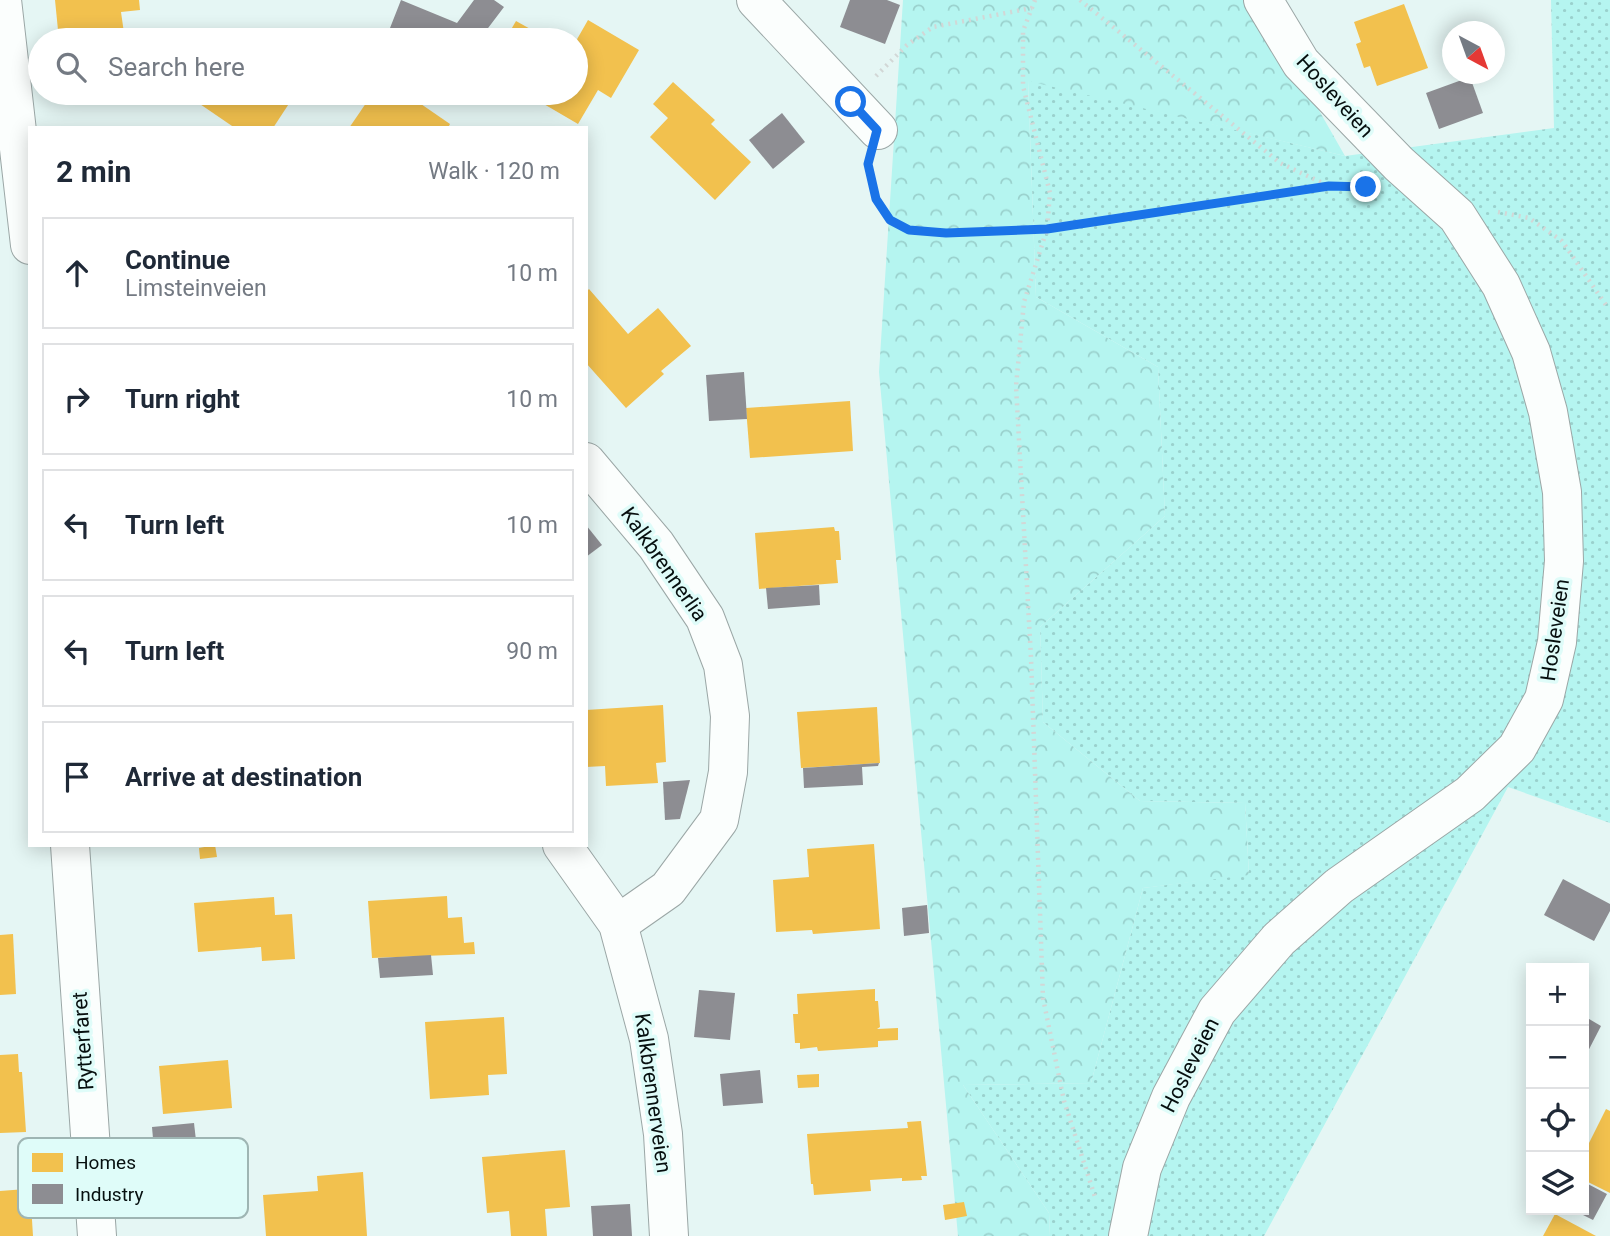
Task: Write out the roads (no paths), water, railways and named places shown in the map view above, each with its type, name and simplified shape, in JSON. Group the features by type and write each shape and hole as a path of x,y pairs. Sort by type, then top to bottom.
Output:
{"street":[{"path":"2,0 28,228"},
{"path":"755,0 877,130"},
{"name":"Hosleveien","path":"1128,1236 1147,1156 1171,1097 1217,1011 1279,939 1339,886 1470,794 1517,748 1544,699 1557,642 1564,561 1562,492 1548,412 1531,352 1501,285 1457,216 1399,164 1301,63 1264,0"},
{"name":"Kalkbrennerlia","path":"588,464 656,545 705,618 723,665 730,716 729,772 719,820 668,889 618,924"},
{"name":"Rytterfaret","path":"70,847 90,1138"},
{"name":"Kalkbrennerveien","path":"563,847 618,924 649,1039 663,1133 669,1236"},
{"name":"Rytterfaret","path":"96,1218 97,1236"}]}
